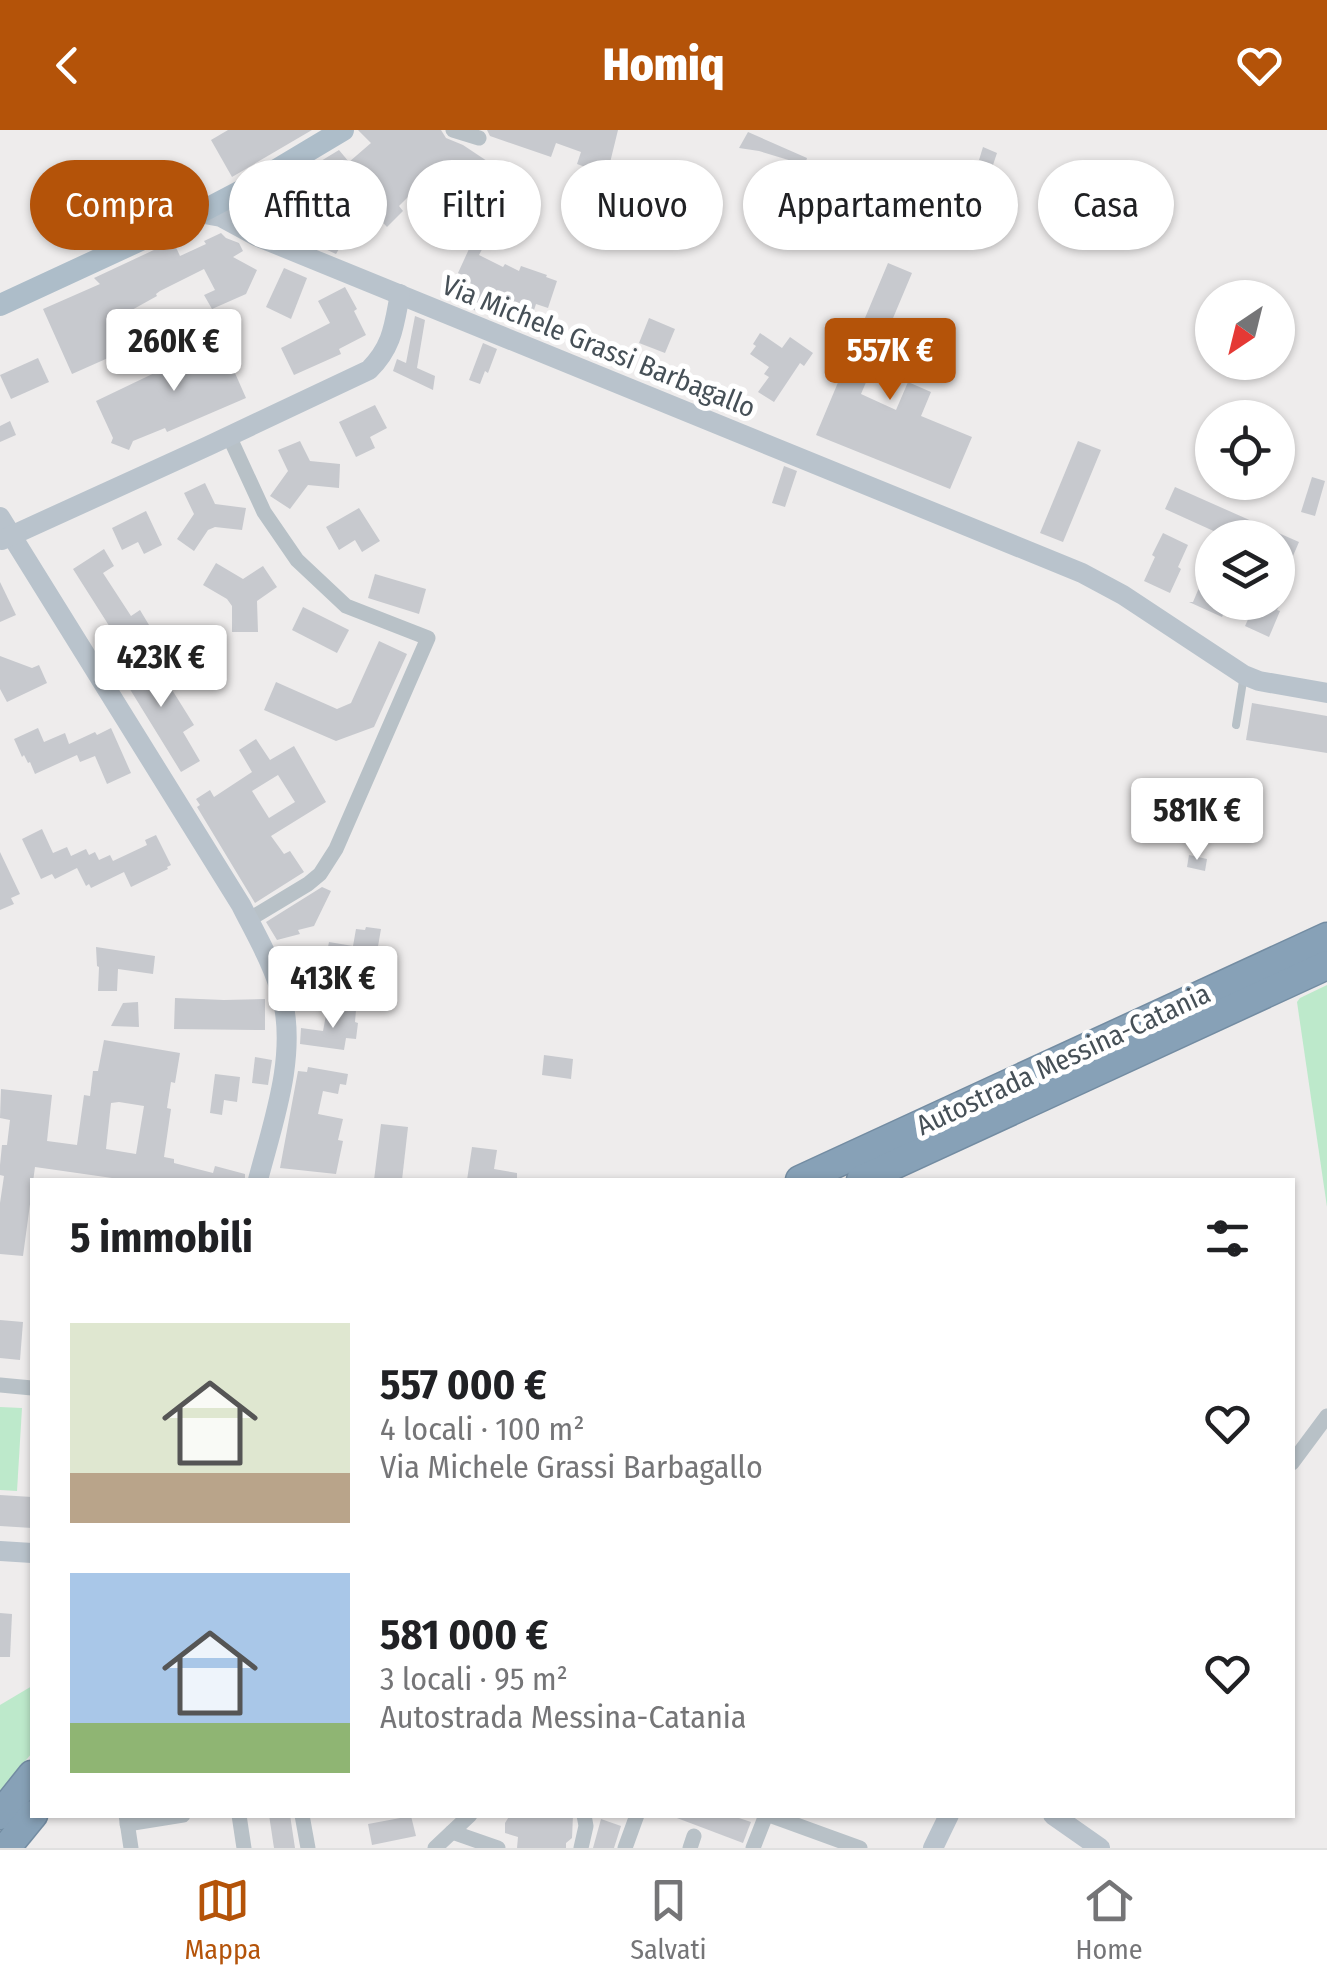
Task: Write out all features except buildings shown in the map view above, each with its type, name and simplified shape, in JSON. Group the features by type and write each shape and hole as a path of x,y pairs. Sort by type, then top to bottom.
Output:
{"highway":[{"name":"Autostrada Messina-Catania","path":"804,1178 1327,938"},
{"name":"Autostrada Messina-Catania","path":"866,1178 1327,964"},
{"path":"0,1814 30,1777"},
{"path":"6,1848 31,1818"}],"main road":[{"path":"293,160 343,130"},
{"path":"0,305 119,250"}],"street":[{"path":"453,130 479,138"},
{"name":"Via Michele Grassi Barbagallo","path":"292,250 1082,573 1123,595 1244,675 1327,693"},
{"path":"6,538 370,370 391,339 400,294"},
{"path":"229,436 264,512 297,560 346,606 428,638 336,849 320,874 308,884 248,920"},
{"path":"0,517 6,538 248,920 272,968 282,994 287,1041 285,1067 259,1178"},
{"path":"0,1385 30,1388"},
{"path":"1295,1459 1327,1416"},
{"path":"0,1552 30,1553"},
{"path":"239,1818 244,1848"},
{"path":"303,1818 308,1848"},
{"path":"435,1848 467,1818"},
{"path":"582,1848 585,1818"},
{"path":"626,1848 635,1818"},
{"path":"753,1848 767,1818"},
{"path":"776,1818 860,1848"},
{"path":"934,1848 949,1818"},
{"path":"1061,1818 1100,1848"},
{"path":"127,1819 131,1848"},
{"path":"452,1832 498,1848"}],"lane":[{"path":"1236,725 1244,675"}],"green space":[{"path":"1327,985 1327,1207 1297,1002"},
{"path":"0,1407 22,1408 17,1491 0,1490"},
{"path":"30,1687 30,1755 0,1791 0,1705"}]}
